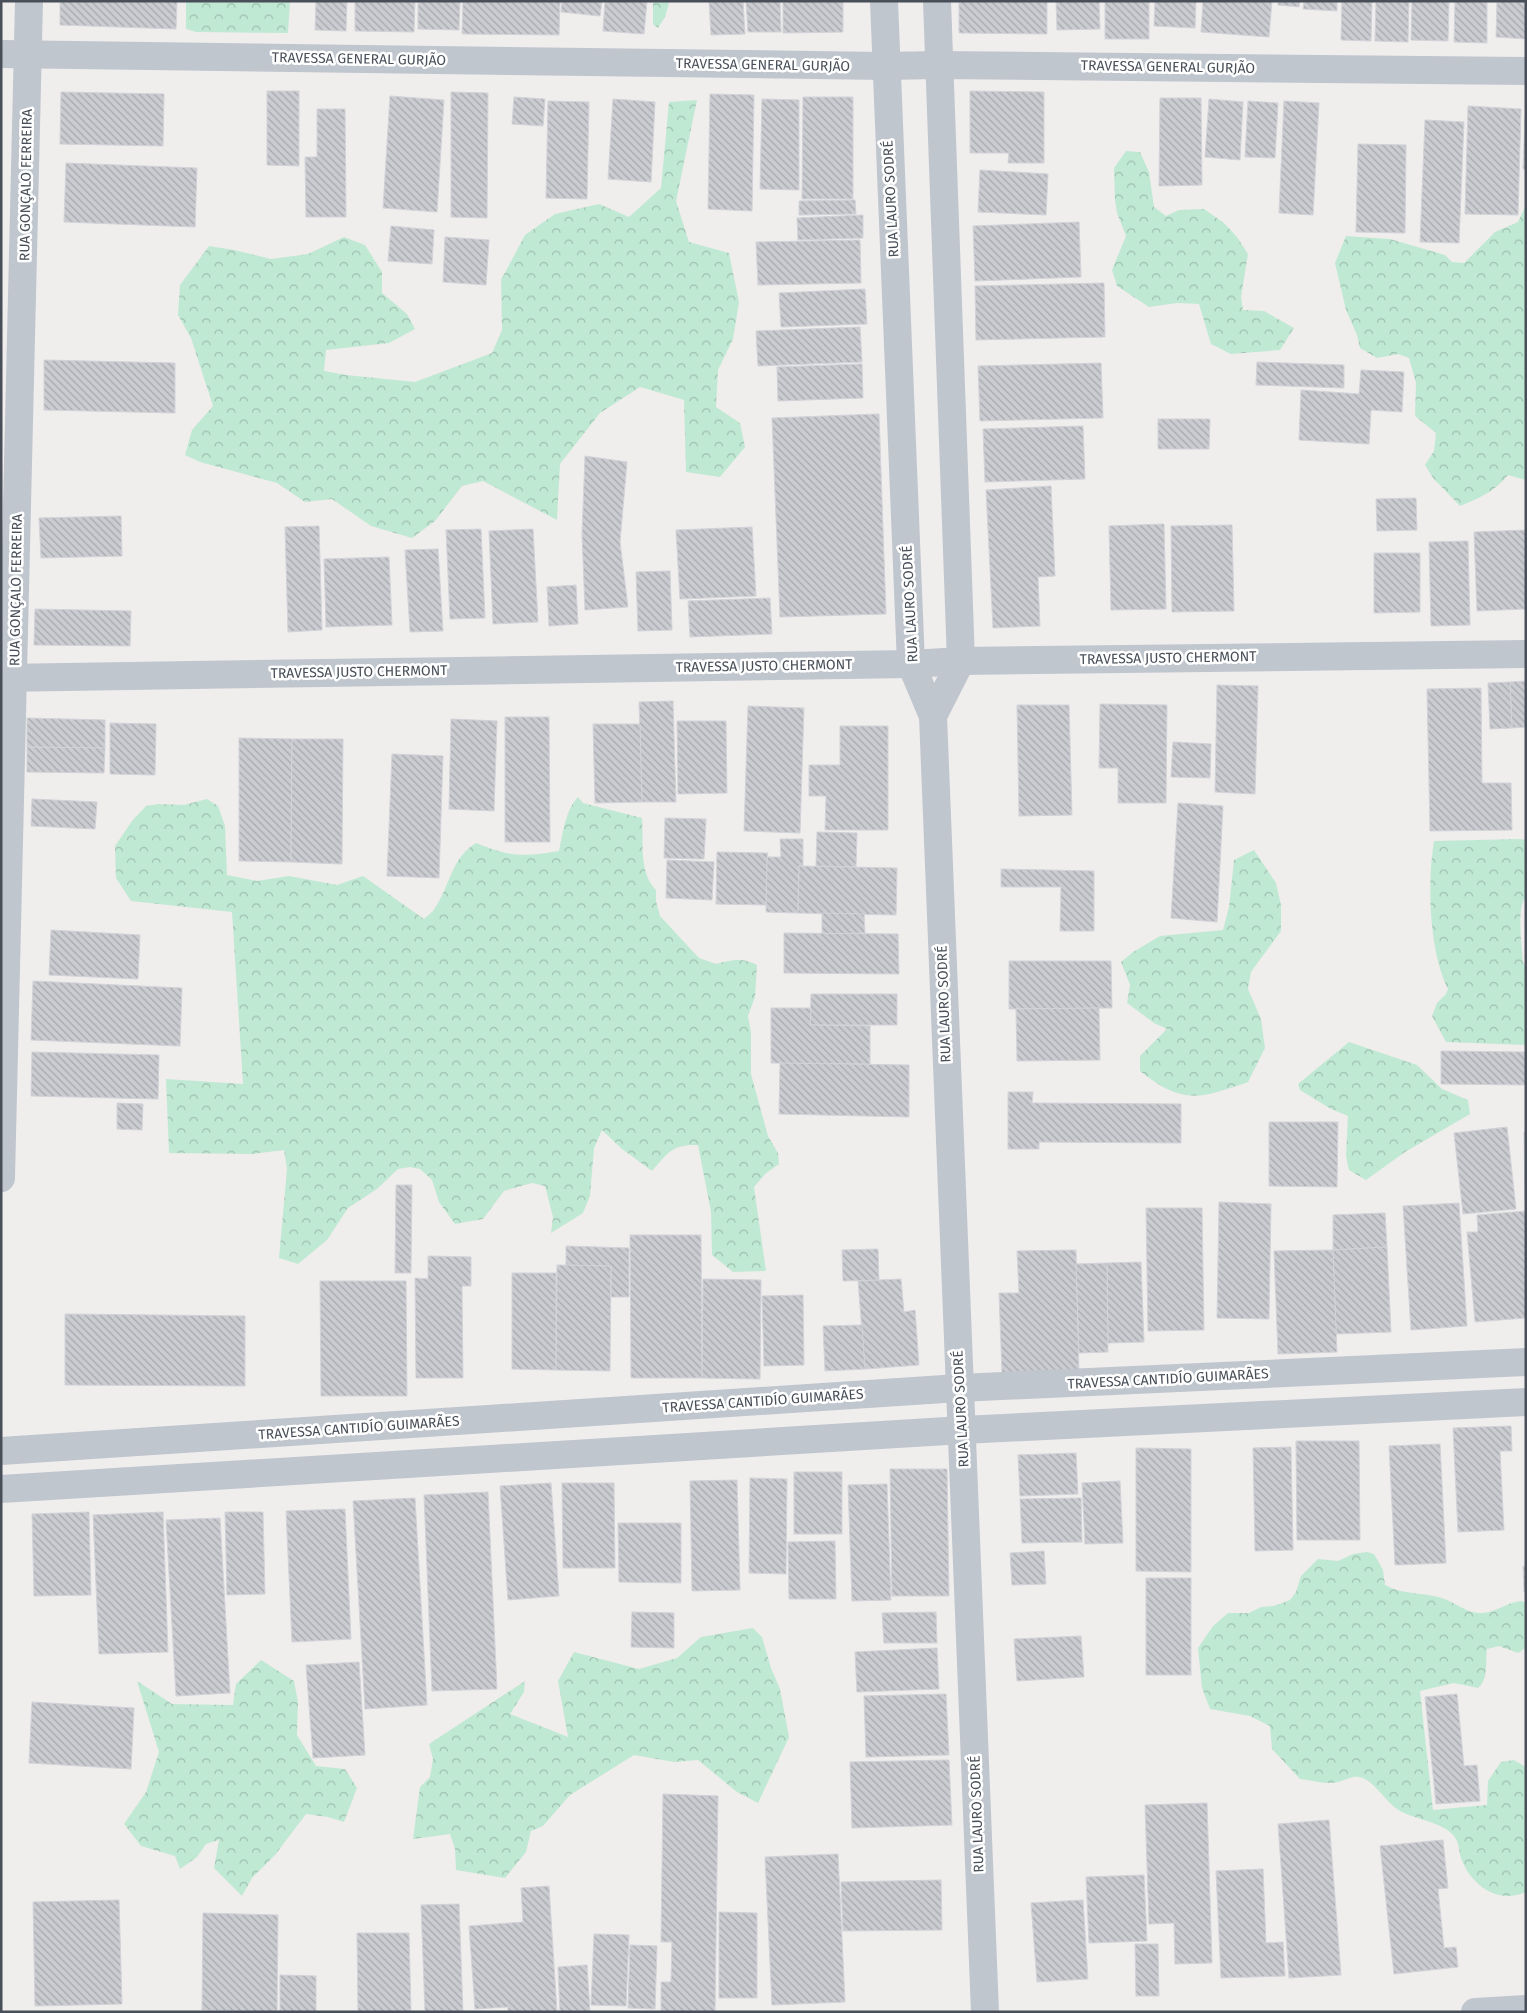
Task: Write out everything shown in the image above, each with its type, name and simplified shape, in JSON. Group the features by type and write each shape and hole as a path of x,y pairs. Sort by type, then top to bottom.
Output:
{"street":[{"name":"RUA GONÇALO FERREIRA","path":"1,1178 8,678 30,54 29,1"},
{"name":"RUA LAURO SODRÉ","path":"884,1 885,66 911,664 933,716 985,2012"},
{"path":"933,716 962,661 937,1"},
{"name":"TRAVESSA GENERAL GURJÃO","path":"1,54 885,66 1526,71"},
{"name":"TRAVESSA JUSTO CHERMONT","path":"8,678 911,664 962,661 1526,654"},
{"path":"1,1490 962,1430 1521,1402 1521,1362"},
{"name":"TRAVESSA CANTIDÍO GUIMARÃES","path":"1,1451 959,1388 1521,1362"},
{"path":"1476,2012 1526,2009"}],"green space":[{"path":"186,1 290,1 288,33 196,32 186,29"},
{"path":"653,1 672,1 669,3 665,17 658,28 653,24"},
{"path":"697,100 676,201 689,242 729,253 739,302 733,339 718,370 716,407 740,423 745,447 720,477 686,472 684,400 640,387 600,413 560,464 557,520 483,481 462,486 435,521 412,538 371,526 332,499 305,502 277,483 200,462 185,455 192,430 213,406 191,338 178,315 180,285 209,246 271,259 308,254 344,237 365,245 382,272 382,293 407,314 415,329 389,343 326,350 324,371 415,382 492,353 502,330 501,280 525,235 555,214 599,204 629,217 661,188 669,102"},
{"path":"1126,151 1140,152 1149,172 1154,207 1166,216 1179,210 1204,209 1224,223 1237,237 1248,254 1241,297 1243,310 1264,311 1294,328 1280,350 1231,354 1211,344 1199,304 1177,303 1149,307 1117,286 1112,270 1126,236 1117,213 1114,168"},
{"path":"1526,205 1526,480 1508,475 1487,494 1460,506 1433,478 1425,465 1434,451 1436,433 1415,416 1416,383 1409,358 1398,354 1377,358 1360,348 1357,335 1346,310 1335,263 1346,236 1390,239 1445,255 1452,262 1464,263 1495,232 1518,222"},
{"path":"578,797 583,803 642,818 644,865 646,874 656,890 656,901 660,916 699,958 716,964 732,960 742,960 757,965 755,997 748,1016 751,1033 751,1074 768,1136 778,1153 779,1164 765,1174 754,1187 766,1271 733,1272 712,1255 711,1212 698,1145 676,1148 652,1171 622,1149 602,1130 594,1148 590,1196 583,1213 551,1233 553,1217 545,1186 532,1183 504,1191 483,1219 455,1224 439,1202 432,1180 420,1169 410,1167 398,1169 377,1189 348,1208 327,1240 298,1264 279,1258 287,1169 284,1150 253,1154 169,1153 166,1079 243,1084 232,912 131,901 116,878 115,846 132,821 146,806 158,804 184,805 207,799 218,806 225,826 227,875 257,881 289,876 337,885 363,876 424,919 433,911 440,900 461,856 476,843 499,851 526,855 559,851 567,815"},
{"path":"1526,840 1526,897 1521,909 1520,928 1523,962 1526,967 1526,1045 1446,1042 1432,1016 1437,1003 1446,994 1448,989 1437,956 1431,916 1430,896 1434,841"},
{"path":"1254,850 1276,883 1281,905 1281,931 1251,972 1248,989 1261,1019 1265,1048 1248,1082 1204,1095 1180,1094 1155,1082 1140,1071 1140,1056 1167,1029 1154,1023 1127,1003 1130,985 1121,962 1133,952 1160,936 1223,930 1229,907 1234,860"},
{"path":"1349,1042 1417,1065 1442,1089 1468,1100 1470,1114 1405,1152 1366,1180 1349,1170 1346,1156 1348,1116 1331,1109 1300,1090 1298,1084"},
{"path":"1367,1552 1374,1554 1383,1570 1385,1585 1392,1588 1442,1598 1466,1610 1477,1613 1487,1613 1511,1603 1522,1601 1526,1604 1526,1646 1518,1653 1499,1646 1487,1649 1484,1680 1478,1688 1454,1683 1420,1691 1433,1810 1487,1805 1488,1781 1501,1762 1514,1760 1526,1767 1526,1892 1505,1896 1486,1890 1471,1877 1461,1858 1457,1841 1454,1836 1443,1828 1395,1808 1373,1785 1363,1778 1353,1777 1329,1783 1300,1779 1272,1749 1270,1726 1250,1716 1210,1709 1202,1688 1198,1648 1213,1626 1228,1613 1249,1613 1261,1607 1274,1606 1290,1600 1296,1592 1301,1576 1318,1559 1338,1561 1353,1554"},
{"path":"753,1628 762,1637 771,1668 780,1689 789,1737 758,1803 737,1792 698,1760 674,1762 634,1755 570,1795 543,1826 531,1831 526,1852 505,1878 456,1870 455,1849 450,1834 413,1839 420,1787 430,1777 433,1759 429,1744 525,1681 524,1692 510,1714 568,1737 558,1681 574,1652 639,1669 677,1658 701,1637"},
{"path":"261,1660 294,1681 298,1702 297,1735 316,1766 345,1769 357,1788 344,1822 328,1817 306,1814 275,1855 252,1878 242,1896 214,1868 219,1840 206,1844 197,1857 180,1869 175,1856 141,1846 124,1824 146,1792 159,1752 137,1681 172,1704 233,1705 236,1684"}],"building":[{"path":"60,1 177,1 176,29 60,25"},
{"path":"316,1 347,1 346,31 315,30"},
{"path":"355,1 415,1 414,32 355,31"},
{"path":"418,1 460,1 459,30 418,29"},
{"path":"463,1 560,1 559,35 462,34"},
{"path":"562,1 602,1 600,16 561,12"},
{"path":"605,1 647,1 644,34 603,31"},
{"path":"709,1 743,1 745,34 711,35"},
{"path":"746,1 780,1 781,32 748,32"},
{"path":"783,1 843,1 843,32 783,33"},
{"path":"959,1 1047,1 1047,34 959,33"},
{"path":"1056,1 1099,1 1100,29 1057,30"},
{"path":"1105,1 1149,1 1149,39 1105,39"},
{"path":"1155,1 1196,1 1195,28 1154,26"},
{"path":"1203,1 1272,1 1269,37 1201,32"},
{"path":"1278,1 1300,1 1299,7 1278,5"},
{"path":"1304,1 1337,1 1337,11 1303,9"},
{"path":"1342,1 1372,1 1371,41 1341,40"},
{"path":"1376,1 1409,1 1408,42 1375,41"},
{"path":"1412,1 1449,1 1448,41 1411,40"},
{"path":"1455,1 1487,1 1487,43 1454,42"},
{"path":"1497,1 1526,1 1526,39 1496,37"},
{"path":"267,91 299,91 299,166 267,165"},
{"path":"970,91 1044,92 1044,163 1008,163 1009,153 970,153"},
{"path":"61,92 164,94 163,146 60,144"},
{"path":"451,92 488,93 487,218 451,217"},
{"path":"710,94 754,95 752,211 708,209"},
{"path":"390,96 444,100 437,212 383,208"},
{"path":"514,97 545,99 543,126 512,124"},
{"path":"803,97 853,97 853,199 802,199"},
{"path":"1160,98 1201,98 1202,185 1159,186"},
{"path":"613,99 655,102 651,182 608,179"},
{"path":"762,99 799,100 799,190 760,189"},
{"path":"1209,99 1243,102 1240,160 1205,157"},
{"path":"548,101 589,102 587,199 546,198"},
{"path":"1248,101 1278,103 1275,158 1245,157"},
{"path":"1284,101 1319,103 1313,215 1279,213"},
{"path":"1468,106 1521,109 1518,215 1465,214"},
{"path":"317,109 345,109 346,217 306,217 305,157 317,157"},
{"path":"1526,117 1526,170 1523,169"},
{"path":"1425,120 1464,122 1459,243 1420,242"},
{"path":"1358,144 1406,145 1405,233 1356,232"},
{"path":"66,163 197,168 195,227 64,222"},
{"path":"980,170 1048,174 1046,215 978,212"},
{"path":"855,200 856,214 799,215 799,201"},
{"path":"863,215 863,238 798,240 797,218"},
{"path":"1079,222 1081,277 975,281 973,226"},
{"path":"391,226 434,230 432,264 388,261"},
{"path":"445,237 489,240 486,285 443,282"},
{"path":"860,240 861,283 758,285 756,242"},
{"path":"1104,283 1105,337 976,340 975,286"},
{"path":"865,289 867,324 781,327 779,293"},
{"path":"860,327 862,362 758,366 756,331"},
{"path":"44,360 175,363 175,413 44,410"},
{"path":"1257,362 1344,365 1344,388 1256,385"},
{"path":"1101,363 1103,418 980,421 978,366"},
{"path":"862,364 863,398 778,401 777,367"},
{"path":"1361,370 1404,372 1402,412 1371,410 1369,444 1299,440 1301,390 1359,394"},
{"path":"879,414 886,614 780,617 772,418"},
{"path":"1158,419 1210,419 1209,449 1158,449"},
{"path":"1083,426 1085,479 985,482 983,429"},
{"path":"585,456 627,462 620,542 628,607 585,610 582,534"},
{"path":"1051,486 1055,576 1038,577 1040,626 993,628 986,490"},
{"path":"1416,498 1417,530 1377,531 1376,499"},
{"path":"121,516 122,556 41,558 39,518"},
{"path":"1164,524 1166,609 1111,610 1109,526"},
{"path":"1232,525 1234,611 1172,612 1171,526"},
{"path":"319,526 322,630 288,632 285,527"},
{"path":"752,527 756,596 680,599 676,530"},
{"path":"481,529 485,618 450,619 446,530"},
{"path":"533,529 538,622 493,624 489,531"},
{"path":"1526,530 1526,609 1477,611 1474,532"},
{"path":"1468,541 1470,625 1431,626 1429,542"},
{"path":"438,549 443,631 410,632 405,550"},
{"path":"1374,553 1420,553 1420,612 1374,613"},
{"path":"389,557 392,625 326,627 324,559"},
{"path":"670,571 672,630 638,631 636,572"},
{"path":"576,585 578,624 549,626 547,587"},
{"path":"770,598 772,634 690,637 688,601"},
{"path":"35,609 131,611 130,646 34,645"},
{"path":"1526,681 1526,727 1512,728 1510,682"},
{"path":"1510,682 1512,728 1490,729 1488,683"},
{"path":"1217,685 1258,686 1255,794 1215,792"},
{"path":"1481,688 1482,783 1511,783 1512,830 1430,831 1427,689"},
{"path":"673,701 676,802 642,802 639,702"},
{"path":"1100,704 1167,705 1166,803 1118,803 1118,768 1099,768"},
{"path":"1017,705 1069,705 1072,815 1019,816"},
{"path":"748,706 804,708 800,833 744,831"},
{"path":"505,717 549,717 550,842 505,842"},
{"path":"27,718 105,720 105,748 27,747"},
{"path":"451,719 497,721 494,811 449,809"},
{"path":"677,721 726,721 727,793 678,794"},
{"path":"110,723 156,724 155,775 110,774"},
{"path":"593,724 640,724 642,802 595,803"},
{"path":"840,726 888,726 888,830 825,830 826,796 809,796 809,765 840,765"},
{"path":"239,738 292,739 291,862 239,861"},
{"path":"292,739 343,739 342,864 291,862"},
{"path":"1173,742 1211,744 1210,778 1171,777"},
{"path":"27,747 105,748 104,773 27,772"},
{"path":"392,754 443,756 439,878 387,876"},
{"path":"32,799 97,802 95,829 31,826"},
{"path":"1178,803 1223,806 1217,922 1171,918"},
{"path":"665,818 706,819 704,859 664,858"},
{"path":"817,832 857,833 856,867 816,866"},
{"path":"780,839 803,839 803,866 799,866 798,913 766,912 767,857 781,857"},
{"path":"717,852 768,853 766,905 716,904"},
{"path":"667,860 714,862 712,900 666,898"},
{"path":"799,866 897,868 896,915 798,913"},
{"path":"1001,869 1094,871 1094,931 1060,931 1061,887 1001,887"},
{"path":"822,913 864,914 865,933 822,934"},
{"path":"51,930 140,935 138,979 49,975"},
{"path":"784,933 898,934 899,974 784,973"},
{"path":"1009,961 1111,961 1112,1008 1009,1009"},
{"path":"33,981 182,988 180,1046 31,1040"},
{"path":"811,994 897,994 897,1025 810,1025"},
{"path":"771,1008 811,1008 810,1025 870,1026 870,1064 771,1063"},
{"path":"1099,1008 1100,1060 1017,1061 1016,1009"},
{"path":"1441,1051 1526,1052 1526,1085 1441,1084"},
{"path":"32,1052 159,1055 158,1099 31,1096"},
{"path":"780,1063 909,1065 909,1117 779,1114"},
{"path":"1008,1092 1033,1092 1032,1103 1181,1104 1181,1143 1039,1142 1039,1149 1008,1149"},
{"path":"117,1103 143,1104 142,1130 117,1129"},
{"path":"1269,1122 1338,1122 1337,1187 1269,1186"},
{"path":"1507,1127 1516,1209 1463,1214 1454,1133"},
{"path":"1524,1132 1526,1132 1526,1200 1525,1200"},
{"path":"396,1185 412,1185 411,1273 395,1273"},
{"path":"1219,1202 1271,1204 1269,1319 1217,1318"},
{"path":"1459,1203 1467,1326 1411,1330 1403,1206"},
{"path":"1146,1208 1202,1208 1204,1330 1148,1331"},
{"path":"1526,1211 1526,1318 1475,1322 1467,1232 1478,1232 1477,1215"},
{"path":"1385,1213 1387,1247 1333,1250 1333,1215"},
{"path":"630,1235 701,1235 702,1378 631,1378"},
{"path":"566,1246 629,1248 629,1297 611,1297 611,1266 566,1265"},
{"path":"1387,1247 1391,1332 1336,1334 1333,1250"},
{"path":"878,1249 879,1280 843,1281 842,1250"},
{"path":"1076,1250 1079,1371 1002,1373 999,1293 1019,1293 1017,1251"},
{"path":"1333,1250 1337,1352 1278,1354 1274,1251"},
{"path":"428,1256 471,1257 471,1286 462,1286 463,1378 416,1378 415,1278 428,1279"},
{"path":"1141,1262 1144,1342 1108,1343 1107,1263"},
{"path":"1107,1263 1108,1352 1079,1353 1076,1264"},
{"path":"557,1265 611,1266 610,1371 556,1370"},
{"path":"512,1273 556,1273 556,1370 512,1369"},
{"path":"703,1279 761,1280 760,1379 702,1378"},
{"path":"901,1279 904,1312 915,1310 919,1365 865,1369 858,1281"},
{"path":"320,1281 406,1281 407,1396 321,1396"},
{"path":"803,1295 804,1365 764,1366 762,1296"},
{"path":"65,1314 245,1316 245,1386 65,1385"},
{"path":"862,1325 865,1369 825,1371 823,1326"},
{"path":"1511,1426 1512,1451 1500,1451 1504,1530 1458,1532 1453,1428"},
{"path":"1296,1441 1359,1441 1360,1540 1297,1540"},
{"path":"1440,1444 1446,1563 1395,1565 1389,1446"},
{"path":"1291,1447 1293,1550 1255,1551 1253,1448"},
{"path":"1136,1448 1191,1449 1191,1572 1136,1571"},
{"path":"1076,1453 1078,1494 1020,1496 1018,1455"},
{"path":"890,1469 947,1469 949,1596 892,1596"},
{"path":"794,1472 842,1472 842,1534 794,1534"},
{"path":"750,1478 787,1479 786,1574 749,1573"},
{"path":"737,1480 740,1590 692,1591 690,1481"},
{"path":"1120,1481 1123,1543 1085,1544 1082,1483"},
{"path":"551,1483 559,1596 508,1600 500,1486"},
{"path":"562,1483 614,1483 615,1568 563,1568"},
{"path":"887,1484 891,1600 852,1601 848,1485"},
{"path":"488,1492 497,1689 432,1691 424,1495"},
{"path":"415,1498 427,1705 365,1709 353,1501"},
{"path":"1081,1498 1082,1542 1022,1543 1020,1499"},
{"path":"345,1509 351,1639 292,1642 286,1511"},
{"path":"89,1512 91,1595 34,1596 32,1514"},
{"path":"163,1512 168,1652 99,1654 93,1515"},
{"path":"225,1512 263,1512 265,1594 227,1595"},
{"path":"220,1518 230,1693 176,1696 166,1520"},
{"path":"618,1523 681,1523 681,1583 619,1582"},
{"path":"835,1541 836,1599 789,1599 788,1542"},
{"path":"1044,1551 1046,1584 1012,1585 1010,1553"},
{"path":"1523,1566 1526,1566 1526,1592 1524,1592"},
{"path":"1146,1578 1191,1578 1191,1675 1146,1675"},
{"path":"632,1612 674,1613 674,1648 631,1647"},
{"path":"936,1612 937,1643 884,1643 882,1613"},
{"path":"1081,1636 1084,1677 1017,1681 1014,1639"},
{"path":"937,1648 939,1689 857,1692 855,1652"},
{"path":"359,1662 365,1755 313,1758 306,1665"},
{"path":"946,1694 949,1755 866,1757 864,1696"},
{"path":"1457,1694 1464,1766 1477,1765 1480,1801 1436,1804 1425,1697"},
{"path":"32,1702 134,1708 131,1769 29,1763"},
{"path":"949,1760 952,1825 852,1828 850,1762"},
{"path":"663,1794 718,1796 715,2012 661,2012 661,1982 671,1982 672,1942 661,1942"},
{"path":"1207,1803 1212,1963 1175,1964 1174,1923 1149,1924 1145,1805"},
{"path":"1329,1820 1341,1975 1289,1978 1278,1824"},
{"path":"1443,1840 1448,1888 1438,1889 1444,1948 1456,1947 1458,1967 1394,1974 1380,1846"},
{"path":"838,1854 845,2002 772,2005 765,1857"},
{"path":"1263,1869 1266,1943 1283,1942 1285,1976 1221,1978 1216,1871"},
{"path":"1144,1875 1147,1941 1089,1943 1086,1877"},
{"path":"941,1880 942,1930 843,1931 841,1882"},
{"path":"549,1886 557,2012 508,2012 508,2007 475,2009 469,1926 523,1922 521,1888"},
{"path":"119,1900 122,2004 35,2006 33,1902"},
{"path":"1083,1900 1088,1979 1037,1982 1031,1903"},
{"path":"459,1904 463,2012 425,2012 421,1905"},
{"path":"719,1912 757,1913 757,1998 719,1998"},
{"path":"203,1913 278,1915 277,2012 202,2010"},
{"path":"357,1933 409,1933 411,2012 358,2012"},
{"path":"594,1934 629,1935 626,2006 591,2005"},
{"path":"1135,1944 1158,1944 1159,1996 1136,1996"},
{"path":"630,1945 657,1946 655,2009 628,2008"},
{"path":"587,1965 590,2012 560,2012 558,1967"},
{"path":"280,1975 316,1976 316,2012 280,2012"}]}
